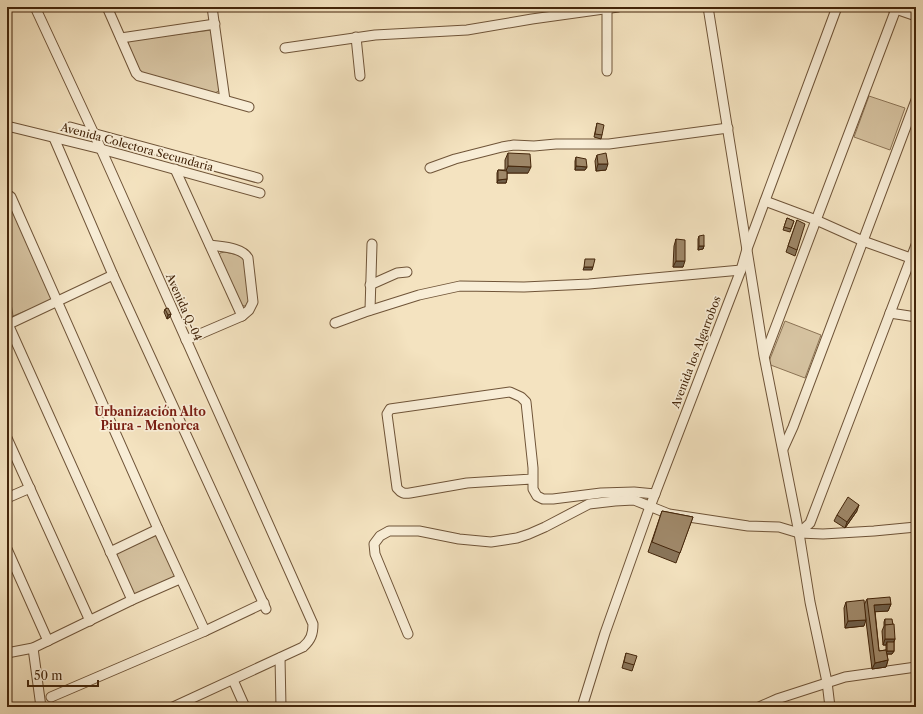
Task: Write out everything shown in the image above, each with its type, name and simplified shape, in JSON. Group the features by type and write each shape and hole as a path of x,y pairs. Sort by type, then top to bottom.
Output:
{"street":[{"name":"Avenida Q-04","path":"35,7 101,149 311,616 313,634 310,642 280,658"},
{"path":"107,7 136,73 139,76 249,107"},
{"path":"212,7 225,100"},
{"path":"285,48 375,35 467,30 532,18 618,7"},
{"path":"708,7 764,356 799,533 810,602 827,682 830,707"},
{"name":"Avenida los Algarrobos","path":"582,707 605,633 650,507 740,270 837,7"},
{"path":"607,8 607,70"},
{"path":"764,356 816,220 893,8 916,16"},
{"path":"121,38 215,24"},
{"path":"356,38 360,76"},
{"path":"783,448 793,426 916,100"},
{"name":"Avenida Colectora Secundaria","path":"7,126 101,149 260,193"},
{"name":"Avenida Colectora Secundaria","path":"70,127 258,178"},
{"path":"430,168 455,159 514,145 534,146 556,144 609,144 728,128"},
{"path":"51,697 265,606 113,276 54,138"},
{"path":"175,169 242,316"},
{"path":"7,194 12,196 180,579 205,631"},
{"path":"765,201 816,220 863,241 914,259"},
{"path":"370,310 372,244"},
{"path":"186,340 242,316 249,310 253,302 248,258 246,254 238,250 210,245"},
{"path":"799,533 810,523 894,314 914,259 916,245"},
{"path":"335,323 418,295 460,286 524,287 589,284 740,270"},
{"path":"370,285 397,273 407,272"},
{"path":"113,276 7,322 132,600"},
{"path":"894,314 916,317"},
{"path":"532,479 467,483 410,493 400,492 398,488 387,414 390,408 510,392 521,397 526,402 533,468 532,479 536,496 543,499 553,499 601,492 634,492 655,494"},
{"path":"7,438 90,621"},
{"path":"7,498 30,488"},
{"path":"408,634 375,554 374,544 380,536 389,530 420,531 490,542 517,538 529,534 589,504 634,500 669,514 748,526 779,527 799,533 823,534 916,527"},
{"path":"110,552 158,529"},
{"path":"7,549 48,641"},
{"path":"7,653 33,648 132,600 180,579"},
{"path":"33,648 40,707"},
{"path":"173,707 280,658 282,707"},
{"path":"759,707 777,699 845,677 916,666"},
{"path":"233,680 245,707"}],"shaded area":[{"path":"212,30 220,90 215,93 142,73 139,71 127,44 131,40"},
{"path":"869,96 905,108 890,150 854,137"},
{"path":"7,198 52,297 48,302 13,316 7,278"},
{"path":"225,252 243,256 251,301 245,306 240,305 218,258 220,253"},
{"path":"785,321 821,335 805,378 768,364"},
{"path":"157,535 177,575 134,595 116,556 118,553"}],"building":[{"path":"597,123 604,125 602,135 595,134"},
{"path":"508,153 530,154 531,167 508,166"},
{"path":"606,153 608,164 598,164 597,155"},
{"path":"576,157 586,159 587,167 576,166"},
{"path":"498,170 507,171 507,179 498,180"},
{"path":"787,218 794,221 791,229 784,227"},
{"path":"797,220 805,224 797,250 788,246"},
{"path":"704,235 704,246 699,246 699,236"},
{"path":"676,239 685,240 685,261 676,261"},
{"path":"585,259 595,259 593,267 584,267"},
{"path":"168,308 171,314 168,315 165,309"},
{"path":"848,497 859,505 847,522 837,515"},
{"path":"662,511 693,517 680,553 652,542"},
{"path":"890,597 891,604 874,605 879,651 886,650 888,660 875,663 867,599"},
{"path":"864,600 866,620 848,621 846,602"},
{"path":"885,619 892,619 893,625 885,625"},
{"path":"894,624 895,639 885,639 885,625"},
{"path":"887,642 894,642 894,651 887,651"},
{"path":"626,653 637,656 634,665 624,662"},
{"path":"861,704 862,707 853,707 853,706"}],"district":[{"name":"Urbanización Alto Piura - Menorca","path":"150,418"}]}
